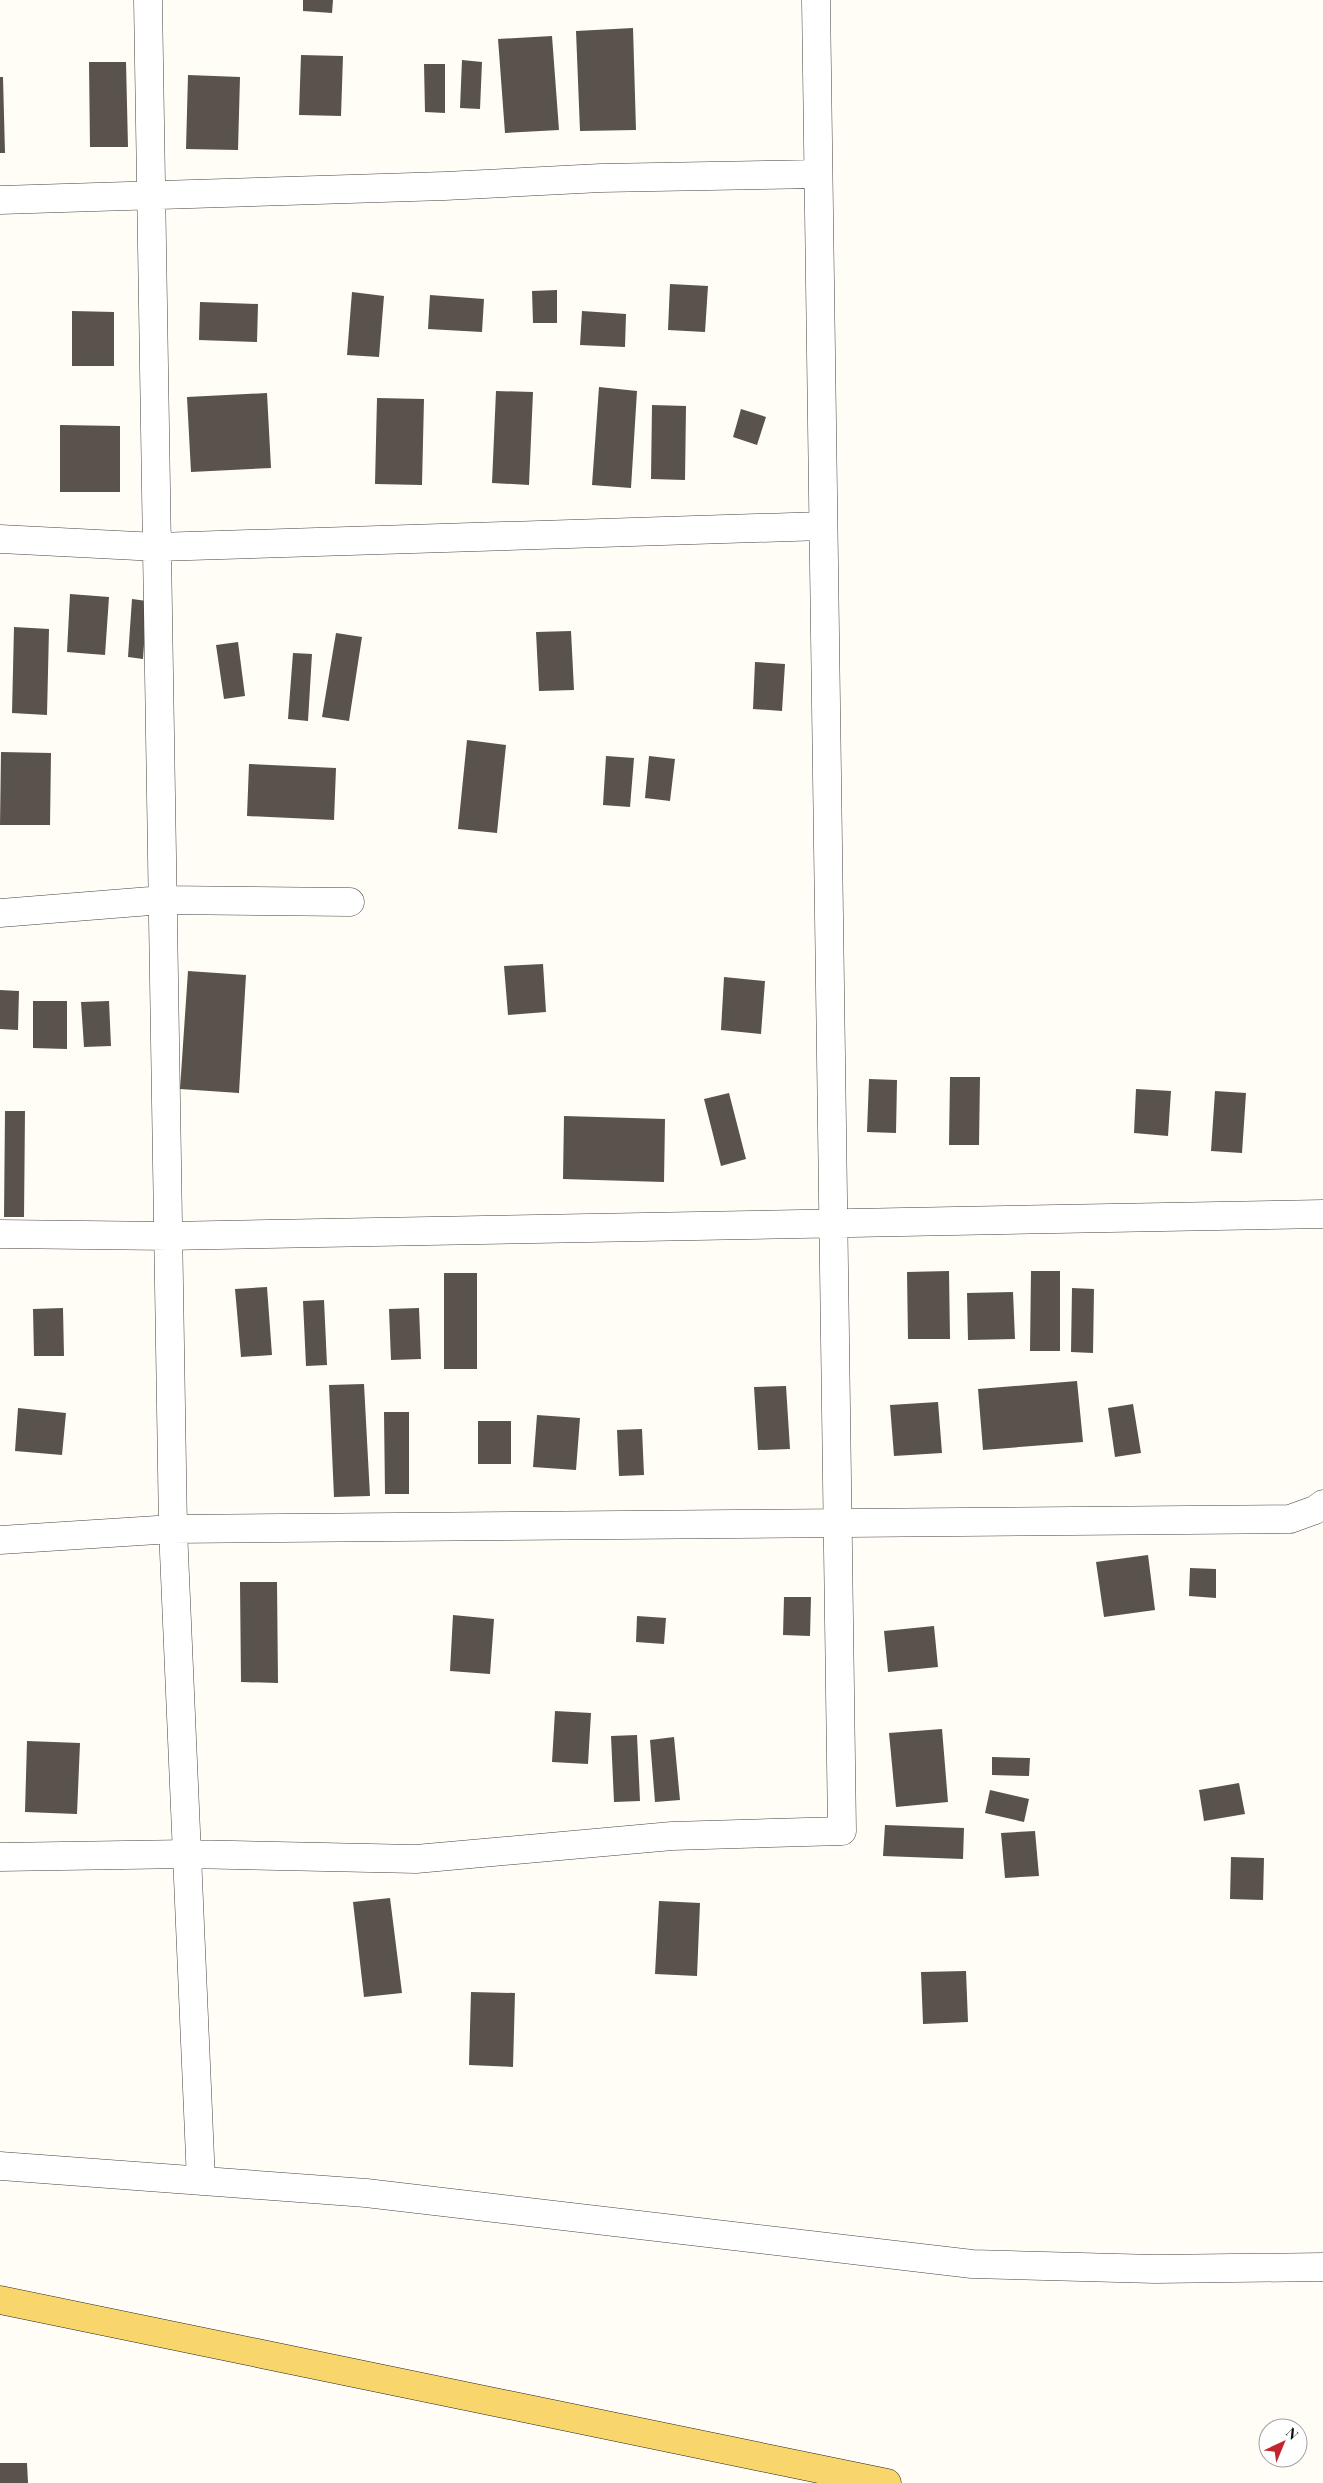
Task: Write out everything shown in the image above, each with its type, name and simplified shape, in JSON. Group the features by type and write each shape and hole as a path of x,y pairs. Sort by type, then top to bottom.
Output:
{"main road":[{"path":"0,2300 887,2483"}],"street":[{"path":"148,0 173,1529 201,2181"},
{"path":"0,1857 187,1854 416,1859 672,1836 842,1831 816,0"},
{"path":"0,200 445,186 601,178 818,174"},
{"path":"0,539 156,547 823,526"},
{"path":"0,913 163,900 350,902"},
{"path":"0,1234 168,1236 1323,1214"},
{"path":"0,1540 173,1529 1290,1518 1315,1510 1323,1504"},
{"path":"0,2166 366,2193 972,2264 1154,2268 1323,2267"}],"building":[{"path":"303,0 333,0 332,13 303,11"},
{"path":"633,28 636,130 580,131 576,31"},
{"path":"552,36 559,130 505,133 498,39"},
{"path":"301,55 343,56 341,116 299,115"},
{"path":"462,60 482,62 480,109 460,108"},
{"path":"89,62 126,62 128,147 90,147"},
{"path":"424,64 445,64 445,113 425,112"},
{"path":"188,75 240,77 238,150 186,149"},
{"path":"0,77 3,77 5,153 0,153"},
{"path":"670,284 708,286 705,332 668,330"},
{"path":"557,290 557,323 533,323 532,291"},
{"path":"352,292 384,296 379,357 347,355"},
{"path":"430,295 484,299 482,332 428,329"},
{"path":"200,302 258,304 257,342 199,340"},
{"path":"72,311 114,312 114,366 72,366"},
{"path":"582,311 626,314 625,347 580,345"},
{"path":"599,387 637,391 631,488 592,485"},
{"path":"496,391 533,392 529,485 492,483"},
{"path":"267,393 271,468 191,472 187,397"},
{"path":"377,398 424,399 422,485 375,484"},
{"path":"652,405 686,406 685,480 651,479"},
{"path":"741,409 766,417 757,445 733,437"},
{"path":"60,425 120,426 120,492 60,492"},
{"path":"70,594 109,597 105,655 67,652"},
{"path":"132,599 147,601 143,659 128,657"},
{"path":"14,627 49,629 47,715 12,713"},
{"path":"571,631 574,690 539,691 536,632"},
{"path":"336,633 362,637 349,721 322,717"},
{"path":"238,642 245,696 224,699 216,645"},
{"path":"293,653 312,654 308,721 288,719"},
{"path":"755,662 785,664 782,711 753,709"},
{"path":"467,740 506,745 497,833 458,829"},
{"path":"1,752 51,753 50,825 0,825"},
{"path":"606,756 634,758 630,807 603,805"},
{"path":"649,756 675,759 670,801 645,798"},
{"path":"249,764 336,768 334,820 247,816"},
{"path":"543,964 546,1012 508,1015 504,966"},
{"path":"188,971 246,975 239,1093 180,1089"},
{"path":"724,977 765,981 761,1034 721,1030"},
{"path":"0,990 19,991 18,1030 0,1029"},
{"path":"33,1001 67,1001 67,1049 33,1048"},
{"path":"109,1001 111,1046 84,1047 81,1002"},
{"path":"950,1077 980,1077 979,1145 949,1145"},
{"path":"869,1079 897,1080 896,1133 867,1132"},
{"path":"1136,1089 1171,1091 1168,1136 1134,1133"},
{"path":"1215,1091 1246,1093 1242,1153 1211,1151"},
{"path":"729,1093 746,1159 721,1166 704,1099"},
{"path":"5,1111 25,1111 24,1217 4,1217"},
{"path":"564,1116 665,1119 664,1182 563,1179"},
{"path":"949,1271 950,1339 908,1339 907,1272"},
{"path":"1031,1271 1060,1271 1060,1351 1030,1351"},
{"path":"444,1273 477,1273 477,1369 444,1369"},
{"path":"267,1287 272,1355 241,1357 235,1289"},
{"path":"1072,1288 1094,1289 1093,1353 1071,1352"},
{"path":"1013,1292 1015,1339 968,1340 967,1293"},
{"path":"324,1300 327,1365 306,1366 303,1301"},
{"path":"63,1308 64,1356 34,1356 33,1309"},
{"path":"419,1308 421,1359 391,1360 389,1309"},
{"path":"1077,1381 1083,1442 983,1450 978,1389"},
{"path":"364,1384 370,1496 334,1497 329,1385"},
{"path":"786,1386 790,1449 758,1450 754,1387"},
{"path":"938,1402 942,1453 894,1456 890,1405"},
{"path":"1133,1404 1141,1453 1115,1457 1108,1408"},
{"path":"18,1408 66,1413 62,1455 15,1451"},
{"path":"384,1412 409,1412 409,1494 385,1494"},
{"path":"537,1415 580,1418 576,1470 533,1467"},
{"path":"478,1421 511,1421 511,1464 478,1464"},
{"path":"642,1429 644,1475 619,1476 617,1430"},
{"path":"1148,1555 1155,1610 1104,1617 1096,1562"},
{"path":"1190,1568 1216,1569 1216,1598 1189,1596"},
{"path":"240,1582 277,1582 278,1683 241,1682"},
{"path":"784,1597 811,1597 810,1636 783,1635"},
{"path":"453,1615 494,1619 490,1674 450,1671"},
{"path":"637,1616 666,1618 664,1644 636,1642"},
{"path":"934,1626 938,1667 888,1672 884,1631"},
{"path":"555,1711 591,1713 588,1764 552,1762"},
{"path":"942,1729 948,1802 896,1807 889,1733"},
{"path":"637,1735 640,1801 614,1802 611,1736"},
{"path":"674,1737 680,1800 655,1802 650,1740"},
{"path":"27,1741 80,1743 77,1814 25,1812"},
{"path":"992,1757 1030,1758 1029,1776 992,1775"},
{"path":"1239,1783 1245,1814 1204,1821 1199,1790"},
{"path":"990,1790 1029,1799 1024,1822 985,1813"},
{"path":"885,1825 964,1828 963,1859 883,1856"},
{"path":"1035,1831 1039,1876 1005,1878 1001,1833"},
{"path":"1231,1857 1264,1858 1263,1900 1230,1899"},
{"path":"390,1898 402,1993 364,1997 353,1902"},
{"path":"659,1901 700,1903 697,1976 655,1974"},
{"path":"966,1971 968,2022 923,2024 921,1972"},
{"path":"471,1992 515,1993 513,2067 469,2065"},
{"path":"0,2463 27,2463 28,2483 0,2483"}]}
